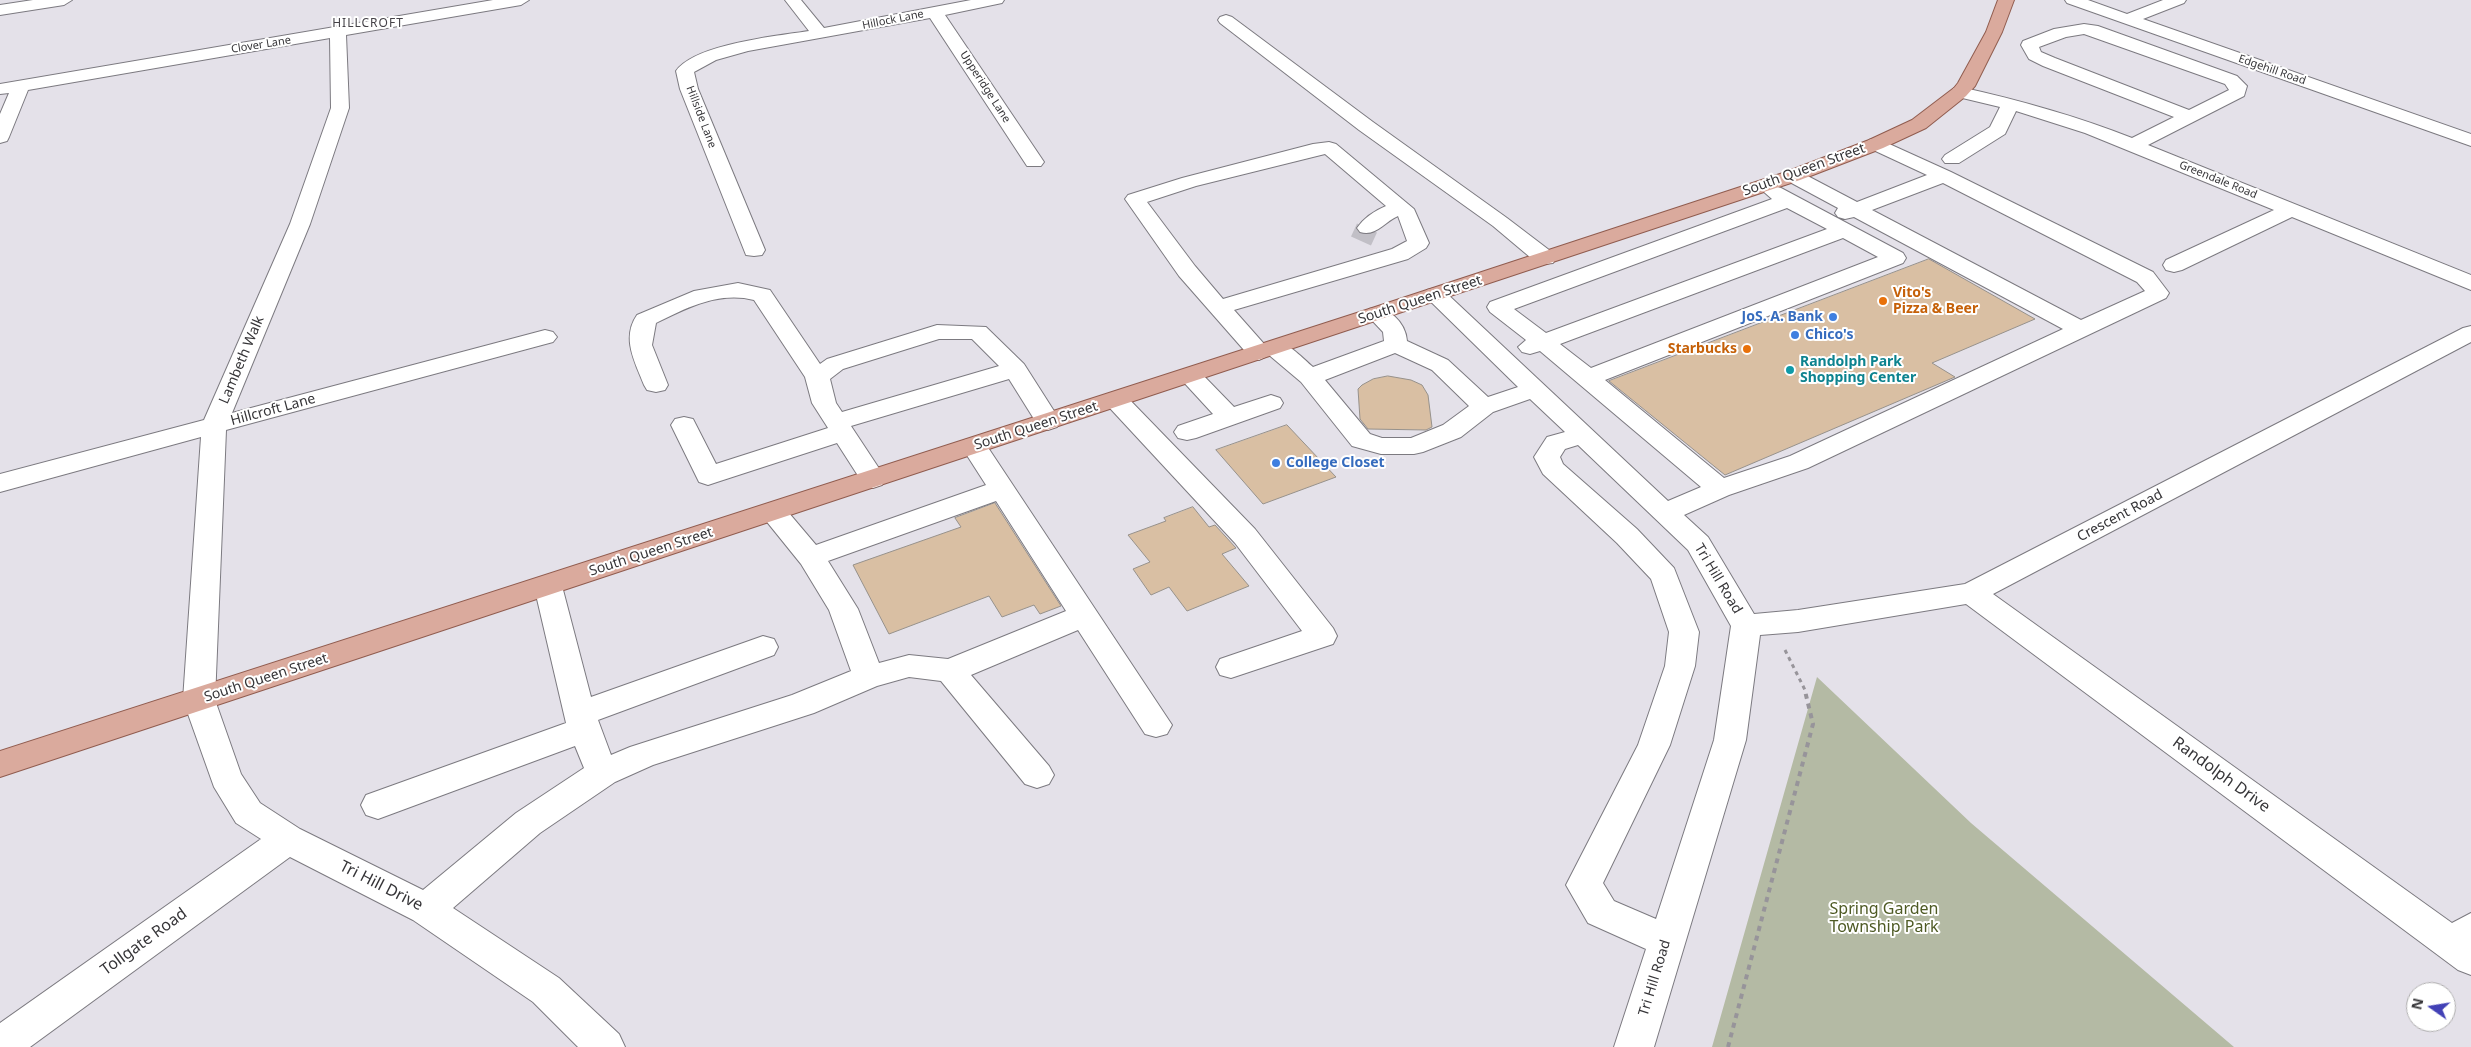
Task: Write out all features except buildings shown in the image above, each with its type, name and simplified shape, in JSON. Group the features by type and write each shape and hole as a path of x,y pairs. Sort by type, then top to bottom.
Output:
{"main road":[{"name":"South Queen Street","path":"0,764 1190,376 1793,176 1876,144 1919,124 1960,92 1966,86 1994,32 2006,0"}],"street":[{"path":"0,10 64,0"},
{"name":"Clover Lane","path":"0,89 521,0"},
{"path":"793,0 820,34"},
{"name":"Hillock Lane","path":"820,34 996,0"},
{"name":"Edgehill Road","path":"2073,0 2471,140"},
{"path":"2128,20 2178,0"},
{"name":"Upperidge Lane","path":"936,12 1034,162"},
{"path":"1226,20 1366,126 1500,222 1545,258"},
{"path":"2132,146 2238,92 2238,86 2231,80 2092,30 2078,28 2065,30 2029,44 2035,54 2049,62 2188,116"},
{"name":"Lambeth Walk","path":"198,700 214,426 300,224 340,108 338,32"},
{"name":"Hillside Lane","path":"754,250 689,89 685,71 691,64 713,54 820,34"},
{"path":"0,137 21,85"},
{"name":"Greendale Road","path":"1960,92 2062,119 2471,283"},
{"path":"1503,358 1835,225 1856,209 1948,168 1998,130 2010,104"},
{"path":"1666,512 1720,489 1799,462 2158,293 2145,277 1948,168 1876,144"},
{"path":"1219,307 1400,254 1418,243 1407,213 1329,148 1313,150 1198,179 1135,199 1187,271 1219,307 1267,350 1310,377 1361,440 1381,446 1414,446 1452,431 1484,407 1536,389"},
{"path":"1793,176 2080,329"},
{"path":"1588,378 1895,258 1763,186"},
{"path":"1720,489 1588,378 1498,307 1789,200"},
{"path":"1372,262 1364,250 1364,234 1382,215 1400,207"},
{"path":"2174,265 2291,210"},
{"path":"656,385 640,345 644,320 669,307 718,293 739,290 762,295 817,377 824,402 873,479"},
{"name":"Tri Hill Road","path":"1435,295 1698,544 1760,625 1730,740 1634,1047"},
{"path":"1377,314 1395,330 1396,345"},
{"path":"817,377 835,364 937,332 978,332 1015,369 1048,422"},
{"name":"Crescent Road","path":"1760,625 1971,593 2471,332"},
{"name":"Hillcroft Lane","path":"0,483 545,337"},
{"path":"1310,377 1396,345 1440,366 1484,407"},
{"path":"684,425 708,476 840,427 1015,369"},
{"path":"1190,376 1230,417"},
{"path":"1116,400 1245,536 1322,636 1231,667"},
{"path":"1187,432 1271,403"},
{"path":"1585,436 1556,443 1547,457 1552,468 1627,536 1664,575 1684,632 1680,666 1654,745 1584,885 1601,912 1667,941"},
{"path":"974,446 1156,725"},
{"path":"811,557 1003,490"},
{"path":"773,512 811,557 843,608 869,677"},
{"path":"548,586 582,722 602,773"},
{"name":"Randolph Drive","path":"1971,593 2465,944"},
{"path":"426,908 528,823 602,773 642,756 803,704 869,677 909,666 950,671 1085,615"},
{"path":"378,805 763,647"},
{"path":"950,671 1037,775"},
{"name":"Tri Hill Drive","path":"198,700 226,778 248,813 288,839 426,908 546,990 605,1047"},
{"name":"Tollgate Road","path":"0,1046 288,839"}],"path":[{"path":"1728,1047 1813,724 1813,716 1805,696 1760,625"}],"green space":[{"name":"Spring Garden Township Park","path":"1817,677 1971,823 2234,1047 1712,1047"}],"tunnel":[{"path":"1361,241 1367,228"}],"place":[{"name":"Vito's Pizza & Beer","path":"1883,301"},
{"name":"JoS. A. Bank","path":"1833,317"},
{"name":"Chico's","path":"1795,335"},
{"name":"Starbucks","path":"1747,349"},
{"name":"Randolph Park Shopping Center","path":"1790,370"},
{"name":"College Closet","path":"1276,463"}],"district":[{"name":"HILLCROFT","path":"368,24"}]}
